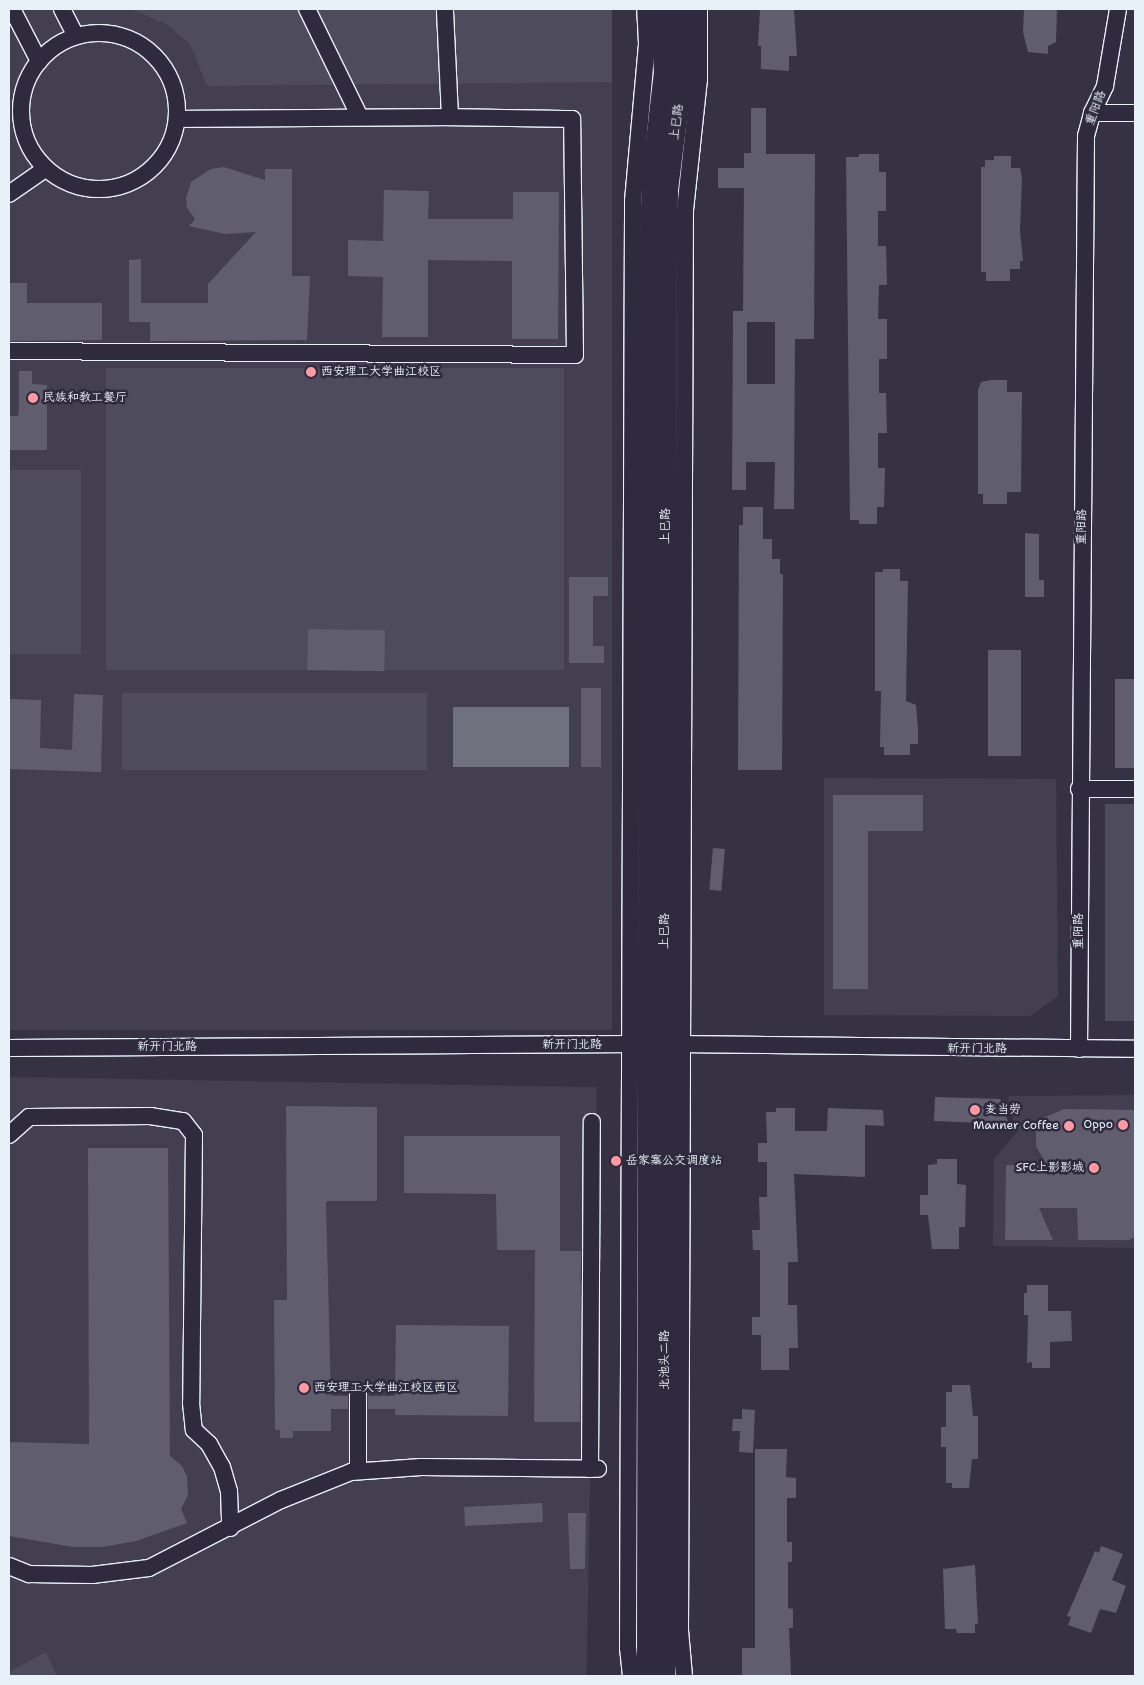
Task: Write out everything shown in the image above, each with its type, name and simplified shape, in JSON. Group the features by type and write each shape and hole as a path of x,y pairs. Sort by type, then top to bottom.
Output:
{"main road":[{"name":"上巳路","path":"656,1044 650,216 664,73 661,9"},
{"name":"上巳路","path":"656,1044 668,190 681,86 681,9"},
{"name":"北池头二路","path":"646,1676 656,1044"},
{"name":"北池头二路","path":"656,1044 665,1676"}],"street":[{"path":"12,9 39,61"},
{"path":"62,9 76,36"},
{"path":"306,9 360,117"},
{"path":"445,9 450,118"},
{"path":"645,9 646,69 633,200 656,1044 680,1620 684,1676"},
{"path":"631,1676 656,1044 685,210 699,80 699,9"},
{"name":"重阳路","path":"1079,1049 1079,789 1086,136 1092,113 1105,86 1118,9"},
{"path":"98,32 120,35 140,44 157,58 170,76 176,97 178,119 172,143 158,164 138,180 115,189 90,190 66,183 45,169 30,150 22,120 21,104 26,81 39,61 55,46 76,36 98,32"},
{"path":"1092,113 1135,113"},
{"path":"9,352 575,355 572,118 360,117 178,119"},
{"path":"9,194 45,169"},
{"path":"1079,789 1135,789"},
{"name":"新开门北路","path":"9,1048 656,1044 1135,1049"},
{"path":"9,1135 29,1117 150,1116 183,1121 194,1135 191,1403 194,1430 209,1444 222,1467 230,1491 230,1528"},
{"path":"9,1566 30,1574 92,1575 149,1568 230,1528 281,1500 358,1471 421,1467 594,1469 592,1122"},
{"path":"358,1395 358,1471"}],"shaded area":[{"name":"西安理工大学曲江校区","path":"9,9 612,9 612,1030 9,1030"},
{"path":"131,9 612,9 612,82 207,86 190,44 166,24"},
{"path":"106,368 564,368 564,670 106,670"},
{"path":"9,470 81,470 81,654 9,654"},
{"path":"122,693 427,693 427,770 122,770"},
{"path":"824,778 1056,779 1058,996 1030,1016 824,1015"},
{"path":"1105,804 1135,804 1135,1021 1105,1021"},
{"name":"西安理工大学曲江校区西区","path":"9,1077 597,1087 587,1676 9,1676"},
{"path":"1135,1095 1135,1248 993,1246 994,1159 1016,1133 1008,1096"},
{"path":"46,1652 57,1676 9,1676 9,1672"}],"water":[{"path":"453,707 569,707 569,767 453,767"}],"building":[{"path":"760,9 794,9 797,56 789,56 789,71 761,69 761,46 758,46"},
{"path":"1024,9 1057,9 1056,42 1048,46 1048,54 1028,52 1023,32"},
{"path":"751,108 766,108 766,154 815,154 814,339 795,339 794,509 774,509 775,462 746,462 746,490 732,490 733,311 743,311 744,188 718,188 718,168 744,168 744,153 751,153","holes":["747,322 775,322 775,384 747,384"]},
{"path":"859,154 879,154 879,172 886,172 886,211 878,211 878,246 886,246 887,285 879,285 878,319 887,319 887,359 879,359 879,393 886,393 887,433 878,433 878,468 885,468 884,507 877,507 877,524 859,524 859,520 850,520 846,157 859,157"},
{"path":"994,156 1011,156 1011,168 1020,168 1022,177 1020,231 1023,261 1020,261 1020,269 1010,269 1010,281 986,281 986,272 981,272 981,167 985,167 985,160 994,160"},
{"path":"224,167 265,180 265,169 292,169 292,276 310,276 307,340 150,341 150,322 129,322 129,260 141,259 141,303 208,303 208,284 256,232 225,234 189,226 195,219 187,208 186,198 191,182 211,169"},
{"path":"384,190 429,191 428,219 513,219 513,192 559,192 558,339 512,339 512,261 428,260 428,337 382,337 383,277 348,276 348,240 383,241"},
{"path":"9,283 27,283 27,303 102,303 102,340 9,341"},
{"name":"民族和教工餐厅","path":"19,371 32,371 32,384 47,385 47,450 9,450 9,416 18,416 19,411"},
{"path":"1007,380 1007,392 1022,392 1021,492 1007,492 1007,504 983,504 983,494 978,494 978,390 981,382"},
{"path":"743,507 763,507 763,539 772,539 772,559 780,559 780,574 783,574 782,770 738,770 739,525 743,525"},
{"path":"1025,533 1039,534 1039,580 1044,580 1044,597 1025,597"},
{"path":"883,569 900,569 900,581 908,581 906,701 916,705 918,729 918,744 910,744 910,755 884,755 884,747 880,747 881,691 875,691 875,572 883,572"},
{"path":"569,577 608,577 608,596 593,596 593,646 604,646 604,663 569,663"},
{"path":"308,629 385,630 384,671 307,670"},
{"path":"988,650 1021,650 1021,756 988,756"},
{"path":"1115,679 1135,679 1135,768 1115,768"},
{"path":"581,688 601,688 601,767 581,767"},
{"path":"74,694 103,695 101,772 9,769 9,699 41,700 40,748 72,750"},
{"path":"833,795 923,795 923,831 868,831 868,989 833,989"},
{"path":"713,848 725,849 721,891 709,890"},
{"path":"935,1097 1000,1099 1009,1124 934,1121"},
{"path":"286,1106 377,1107 377,1201 327,1201 326,1204 331,1396 348,1396 348,1409 331,1409 331,1431 293,1431 293,1438 280,1438 280,1430 275,1430 274,1300 287,1300"},
{"path":"776,1108 795,1108 795,1131 827,1131 828,1108 883,1110 884,1126 865,1125 865,1177 794,1174 798,1262 788,1262 788,1305 797,1305 798,1348 789,1348 789,1370 761,1370 761,1335 752,1335 752,1317 760,1317 760,1250 753,1250 752,1230 760,1230 759,1197 767,1197 767,1162 758,1162 758,1143 767,1143 766,1112 776,1112"},
{"path":"1064,1109 1135,1110 1135,1237 1129,1240 1078,1240 1077,1208 1039,1208 1053,1240 1005,1240 1006,1165 1047,1166 1036,1146 1036,1121"},
{"path":"404,1136 560,1136 560,1251 581,1251 580,1422 534,1422 535,1250 497,1250 496,1194 404,1193"},
{"path":"88,1148 168,1148 170,1456 182,1466 187,1476 188,1495 181,1509 187,1523 136,1541 103,1547 73,1547 9,1536 9,1442 89,1444"},
{"path":"937,1159 957,1159 957,1184 966,1185 965,1227 959,1227 959,1249 932,1249 928,1215 920,1215 920,1195 928,1195 928,1165 937,1164"},
{"path":"1027,1285 1048,1285 1048,1311 1071,1311 1072,1341 1050,1342 1050,1368 1032,1368 1032,1362 1027,1363 1028,1315 1024,1315 1024,1293 1027,1293"},
{"path":"396,1325 509,1326 508,1416 395,1415 395,1409 368,1409 368,1396 395,1396"},
{"path":"952,1385 970,1385 973,1416 978,1416 978,1459 972,1459 969,1488 952,1488 952,1483 946,1483 946,1447 941,1447 941,1427 946,1427 946,1392 952,1392"},
{"path":"742,1409 755,1410 753,1453 739,1452 740,1431 732,1431 733,1419 742,1419"},
{"path":"755,1449 787,1449 786,1477 796,1478 796,1498 787,1498 787,1542 792,1542 792,1562 788,1562 788,1608 793,1609 793,1628 789,1628 791,1676 742,1676 742,1648 755,1648"},
{"path":"542,1503 543,1522 465,1526 464,1507"},
{"path":"568,1513 586,1513 585,1569 570,1569"},
{"path":"1101,1546 1123,1554 1112,1580 1126,1586 1116,1613 1100,1609 1091,1633 1068,1625 1071,1617 1067,1616 1095,1551 1099,1553"},
{"path":"975,1565 978,1624 975,1624 975,1633 957,1633 956,1629 945,1629 943,1569"}],"place":[{"name":"西安理工大学曲江校区","path":"311,372"},
{"name":"民族和教工餐厅","path":"33,398"},
{"name":"麦当劳","path":"975,1110"},
{"name":"Oppo","path":"1123,1125"},
{"name":"Manner Coffee","path":"1069,1126"},
{"name":"岳家寨公交调度站","path":"616,1161"},
{"name":"SFC上影影城","path":"1094,1168"},
{"name":"西安理工大学曲江校区西区","path":"304,1388"}]}
